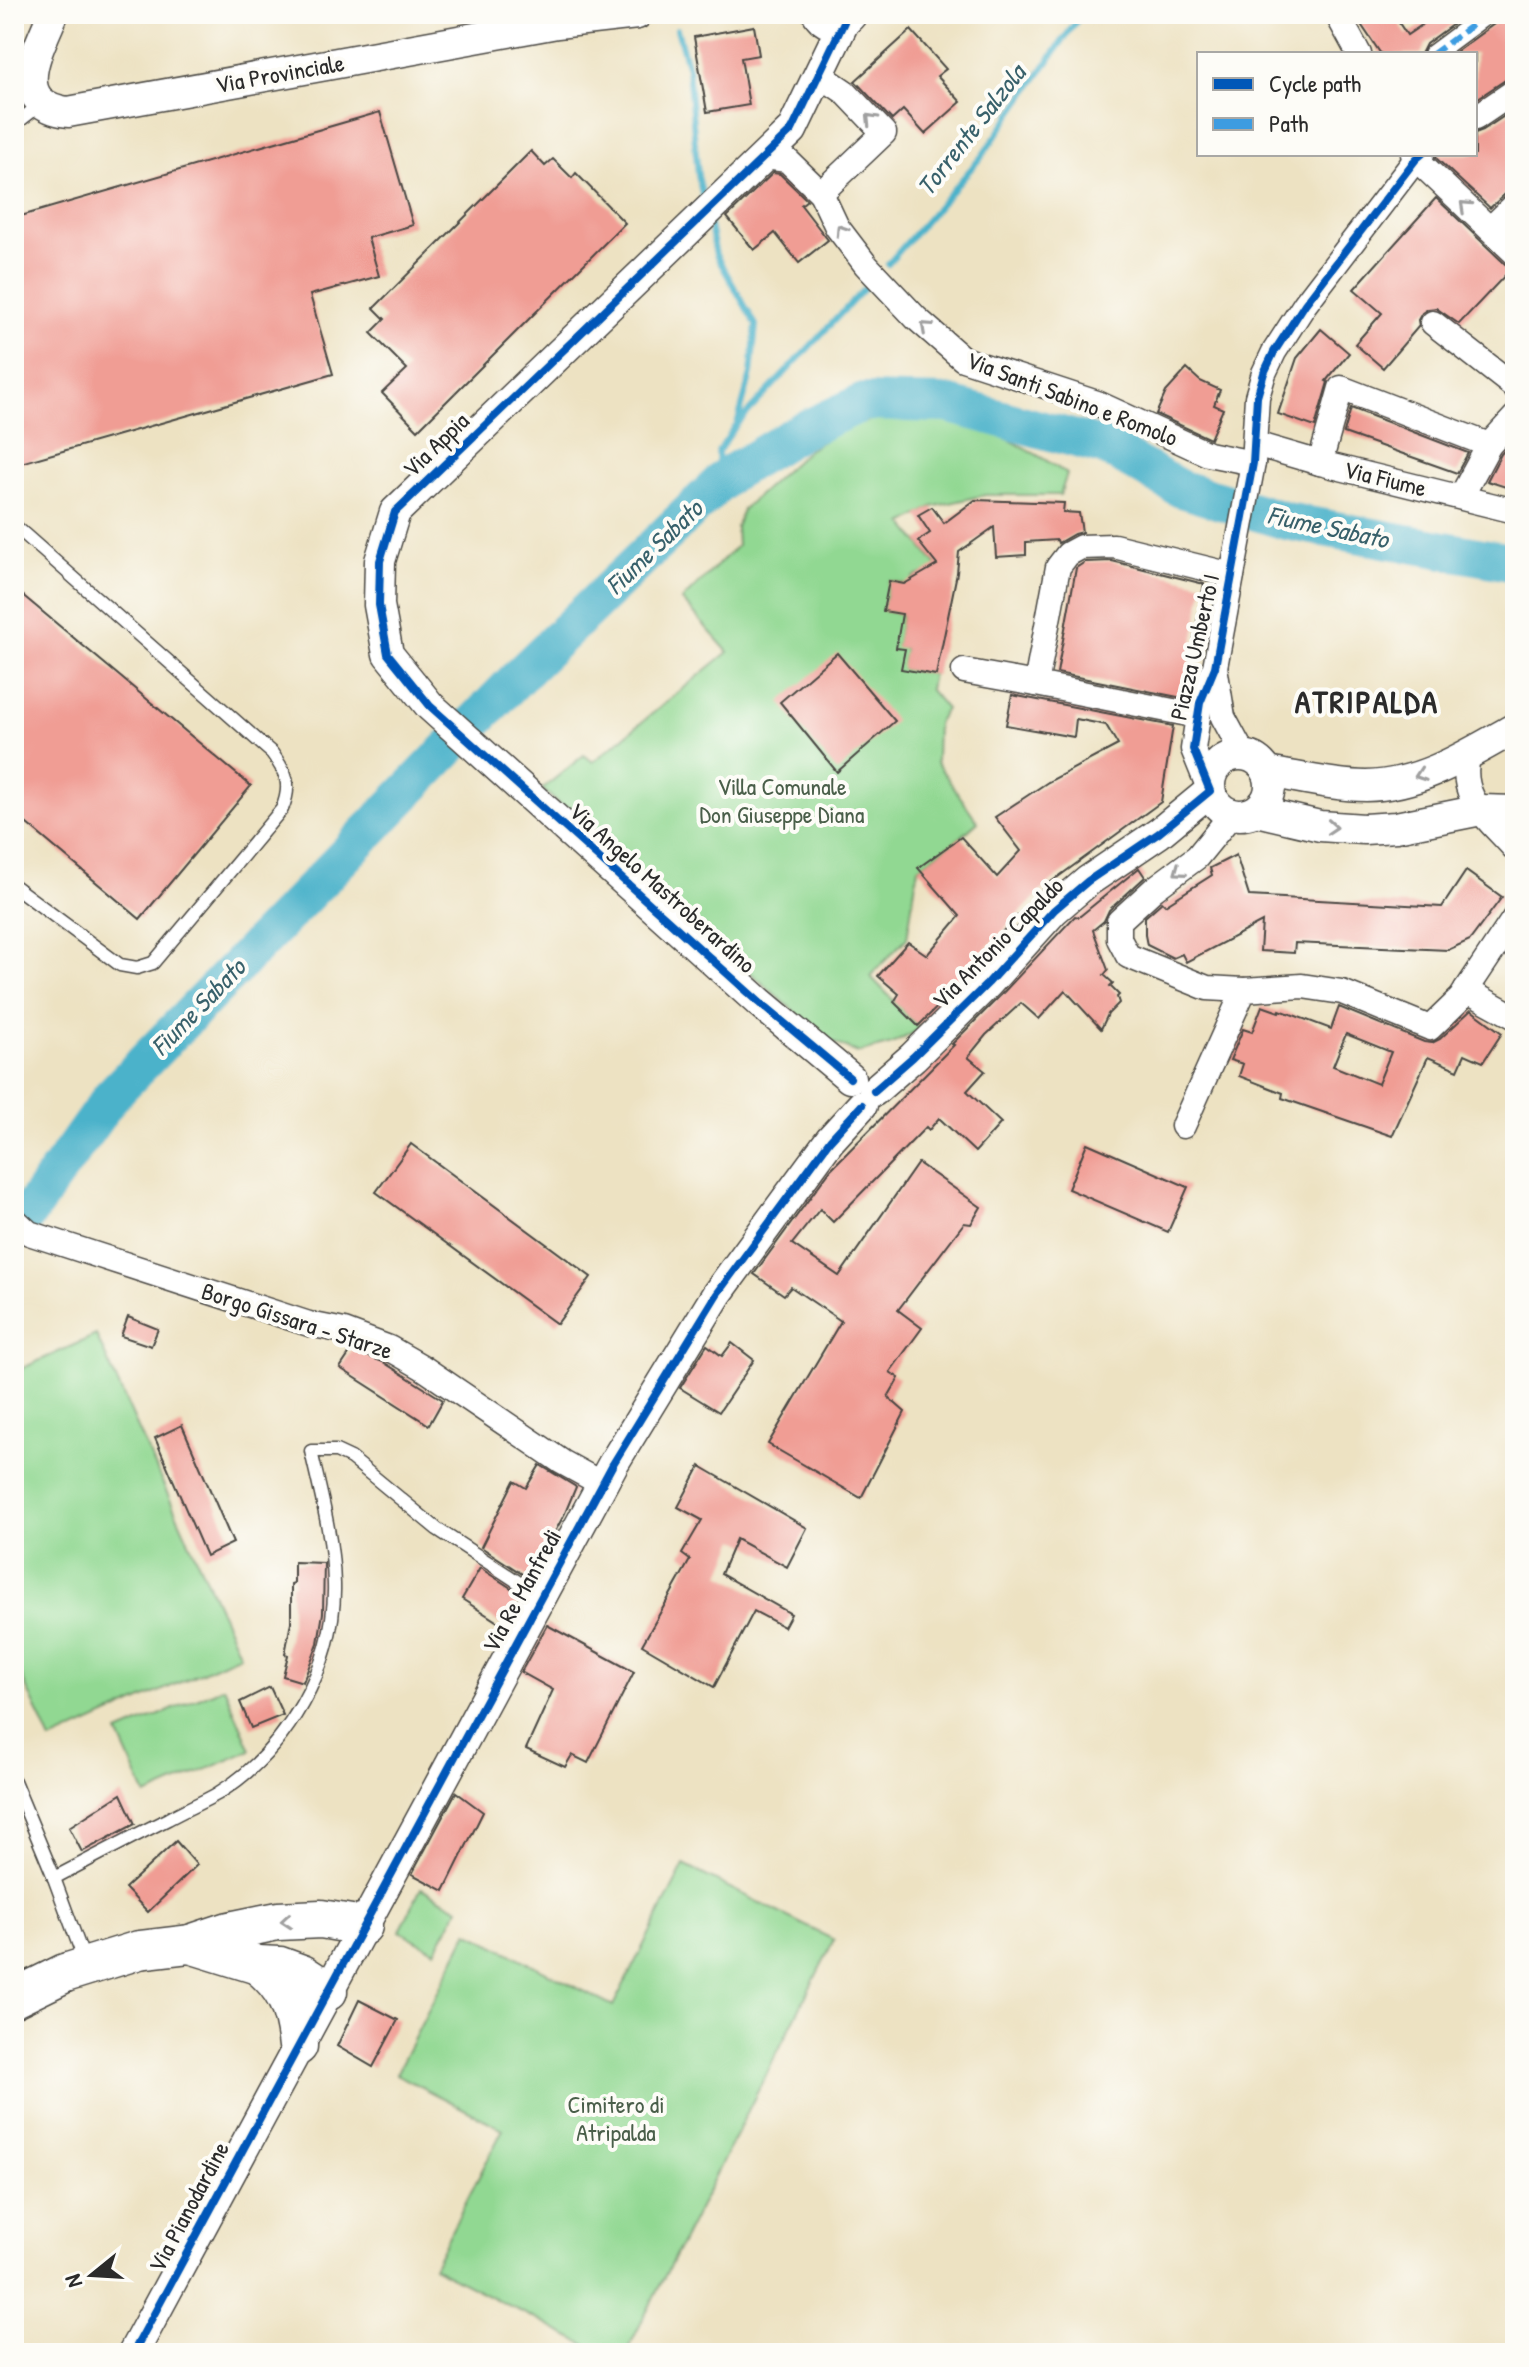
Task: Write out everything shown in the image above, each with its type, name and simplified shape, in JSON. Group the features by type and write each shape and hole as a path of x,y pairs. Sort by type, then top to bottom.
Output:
{"highway":[{"path":"14,1998 86,1965 139,1950 190,1944 229,1931 278,1921 321,1919 363,1926"},
{"path":"190,1944 258,1965 280,1966 302,1974 328,1991"},
{"path":"258,1965 277,1980 289,2001 296,2023 298,2046"}],"street":[{"path":"41,104 33,90 32,75 35,56 53,14"},
{"path":"1337,14 1358,52"},
{"path":"1436,52 1487,14"},
{"name":"Via Provinciale","path":"41,104 68,112 557,23 626,15"},
{"path":"765,157 792,130 820,75 840,17"},
{"path":"820,75 845,92 884,133 821,193"},
{"path":"1477,117 1515,91"},
{"path":"1417,156 1515,253"},
{"name":"Piazza Umberto I","path":"1185,812 1200,703 1215,667 1234,567 1253,460 1257,397 1264,373 1305,304 1417,156"},
{"name":"Via Santi Sabino e Romolo","path":"765,157 787,160 821,193 837,227 866,265 916,318 963,359 1097,403 1208,454 1253,460"},
{"name":"Via Appia","path":"488,758 430,706 388,654 379,605 380,561 395,512 765,157"},
{"path":"1490,229 1515,205"},
{"path":"1433,323 1515,387"},
{"path":"1320,463 1341,388 1489,445"},
{"path":"1461,497 1489,445 1515,417"},
{"name":"Via Fiume","path":"1253,460 1320,463 1515,511"},
{"path":"1036,684 1058,567 1068,554 1081,547 1114,546 1234,567"},
{"name":"Piazza Umberto I","path":"1215,667 1223,717 1255,763"},
{"path":"964,671 1198,716"},
{"path":"1230,806 1212,772 1225,758 1366,786 1422,776 1515,728"},
{"name":"Piazza Umberto I","path":"1193,749 1230,806"},
{"path":"1469,753 1464,770 1469,795 1515,849"},
{"name":"Via Angelo Mastroberardino","path":"488,758 812,1046 856,1089"},
{"path":"1159,833 1185,812 1263,805 1270,789 1255,763"},
{"path":"1230,806 1197,857 1154,889 1119,921 1119,939 1128,956 1207,988 1244,990 1302,986 1342,992 1430,1028 1466,990 1515,917"},
{"path":"1159,833 1230,806 1320,826 1364,829 1396,827 1481,810 1515,811"},
{"name":"Via Antonio Capaldo","path":"856,1089 913,1057 988,983 1054,910 1088,881 1159,833"},
{"path":"1183,1126 1244,990"},
{"path":"1466,990 1515,1017"},
{"name":"Via Re Manfredi","path":"280,2080 602,1484 717,1294 830,1140 856,1089"},
{"name":"Borgo Gissara - Starze","path":"22,1226 309,1324 344,1331 389,1348 562,1462 602,1484"},
{"name":"Via Pianodardine","path":"133,2353 280,2080"}],"lane":[{"path":"14,125 41,104"},
{"path":"14,525 272,753 284,770 289,793 282,809 153,963 137,968 120,965 14,886"},
{"path":"54,1878 218,1793 263,1757 307,1693 321,1665 331,1626 334,1584 327,1524 311,1451 336,1451 351,1458 437,1529 541,1597"},
{"path":"14,1781 86,1965"}],"green space":[{"name":"Villa Comunale Don Giuseppe Diana","path":"908,415 954,421 992,432 1028,449 1067,474 1060,495 985,495 932,507 904,524 937,566 913,578 911,585 889,581 884,611 902,614 897,647 905,649 902,669 932,674 929,689 946,709 937,723 936,762 978,822 918,868 907,938 870,976 921,1029 892,1044 858,1053 827,1040 542,789 584,755 593,762 728,652 682,600 737,546 736,527 743,509 807,451 845,427"},
{"path":"96,1335 240,1655 51,1741 14,1660 14,1372"},
{"path":"224,1687 251,1750 146,1796 118,1733"},
{"name":"Cimitero di Atripalda","path":"684,1865 834,1940 626,2353 602,2353 433,2267 503,2129 396,2074 468,1932 613,2006"},
{"path":"421,1888 459,1908 435,1951 400,1931"}],"building":[{"path":"1354,14 1393,14 1407,35 1438,14 1467,14 1426,44 1422,52 1380,52"},
{"path":"1499,14 1515,14 1515,76 1477,99 1477,52 1456,52 1494,24"},
{"path":"754,26 759,55 741,58 749,105 707,112 694,37"},
{"path":"911,30 946,69 937,76 961,102 925,134 903,110 892,120 855,81"},
{"path":"1515,109 1515,190 1505,194 1490,208 1436,158 1477,156 1477,132"},
{"path":"380,112 413,225 368,238 379,276 310,295 333,374 14,465 14,340 23,338 14,308 14,218"},
{"path":"531,151 545,166 553,159 572,178 576,173 625,223 418,430 382,393 407,369 371,333 385,319 374,308"},
{"path":"773,173 780,174 807,200 801,205 828,240 799,263 775,233 754,250 727,217"},
{"path":"1436,198 1512,268 1459,324 1436,308 1422,313 1419,326 1383,368 1355,344 1382,313 1354,289"},
{"path":"1321,329 1349,353 1326,381 1315,427 1278,414 1297,358"},
{"path":"1187,369 1200,381 1220,390 1214,405 1223,409 1210,439 1156,414 1166,392"},
{"path":"1351,408 1468,453 1457,473 1344,433"},
{"path":"1515,439 1515,490 1487,481 1501,454"},
{"path":"975,500 1064,503 1063,512 1079,513 1082,532 1058,543 1057,540 1026,542 1026,555 996,557 994,527 959,552 936,675 901,669 905,649 896,648 902,614 883,611 889,581 904,584 937,565 918,541 930,533 918,515 932,507 944,523"},
{"path":"1112,561 1204,584 1183,698 1057,673 1076,568 1085,562"},
{"path":"14,588 251,786 140,919 14,813"},
{"path":"837,653 895,721 837,772 780,702"},
{"path":"1012,695 1173,726 1161,802 1047,885 959,977 963,982 918,1026 894,1002 899,994 878,976 908,942 927,955 960,916 918,868 961,837 997,877 1021,851 995,817 1048,782 1118,745 1106,725 1076,719 1074,737 1006,725"},
{"path":"1236,855 1249,896 1442,907 1466,871 1502,897 1470,940 1448,950 1295,943 1294,953 1260,951 1262,922 1186,962 1182,954 1173,958 1147,945 1145,917 1162,902 1165,905 1212,875 1210,868"},
{"path":"1139,868 1145,877 1109,910 1104,921 1093,930 1108,970 1104,975 1119,995 1119,1003 1108,1014 1101,1029 1065,990 1039,1019 1021,1003 986,1035 968,1057 985,1071 967,1091 1001,1123 975,1152 939,1118 929,1130 926,1127 833,1222 820,1209 792,1244 839,1276 918,1163 981,1207 971,1224 964,1223 898,1310 922,1328 890,1372 899,1378 888,1397 905,1412 861,1498 768,1444 841,1321 791,1287 784,1295 754,1274 831,1169 954,1045 1075,916 1079,917"},
{"path":"1262,1006 1331,1029 1339,1007 1432,1043 1471,1010 1502,1033 1483,1062 1465,1054 1458,1070 1428,1057 1392,1136 1282,1098 1283,1093 1239,1076 1243,1064 1230,1060 1243,1029 1252,1032","holes":["1346,1034 1391,1052 1378,1084 1333,1066"]},
{"path":"1087,1143 1188,1187 1168,1232 1068,1189"},
{"path":"411,1144 591,1277 557,1324 376,1192"},
{"path":"128,1317 158,1329 151,1346 121,1336"},
{"path":"732,1343 754,1360 719,1412 680,1388 707,1345 722,1356"},
{"path":"352,1350 383,1362 443,1400 429,1425 340,1368"},
{"path":"182,1425 233,1543 206,1556 155,1438"},
{"path":"540,1465 576,1487 530,1579 481,1547 514,1481 526,1488"},
{"path":"700,1466 807,1528 787,1567 736,1539 721,1574 791,1614 784,1627 754,1611 714,1687 642,1645 690,1560 682,1554 702,1520 678,1507"},
{"path":"294,1562 324,1563 323,1613 318,1643 303,1682 283,1676 288,1655 285,1654 291,1622"},
{"path":"480,1568 522,1595 504,1626 462,1599"},
{"path":"547,1625 634,1672 588,1763 572,1755 565,1767 526,1749 553,1690 521,1672"},
{"path":"270,1687 283,1715 251,1728 240,1702"},
{"path":"456,1792 483,1812 444,1891 412,1874"},
{"path":"121,1794 135,1824 82,1852 69,1827"},
{"path":"176,1841 197,1865 148,1912 125,1888"},
{"path":"359,2000 398,2020 373,2067 337,2046"}],"waterway":[{"name":"Torrente Salzola","path":"888,264 982,156 1080,16"},
{"path":"677,29 688,69 698,175 704,203"},
{"path":"709,221 716,255 756,325 751,374 737,424"},
{"name":"Torrente Salzola","path":"714,488 719,473 718,452 737,424 864,289"},
{"name":"Fiume Sabato","path":"14,1226 24,1219 111,1096 523,672 728,475 801,431 864,402 947,404 1106,447 1181,489 1286,521 1515,563"}],"marked path":[{"path":"1436,52 1487,14"}],"cycle path":[{"path":"844,22 792,130 395,512 380,561 379,605 388,654 430,706 759,1002 850,1078"},
{"path":"874,1091 988,983 1054,910 1088,881 1159,833 1210,791 1193,749 1200,703 1215,667 1253,463 1257,397 1264,373 1305,304 1420,156"},
{"path":"133,2353 613,1464 717,1294 830,1140 862,1105"}],"district":[{"name":"ATRIPALDA","path":"1367,702"}]}
